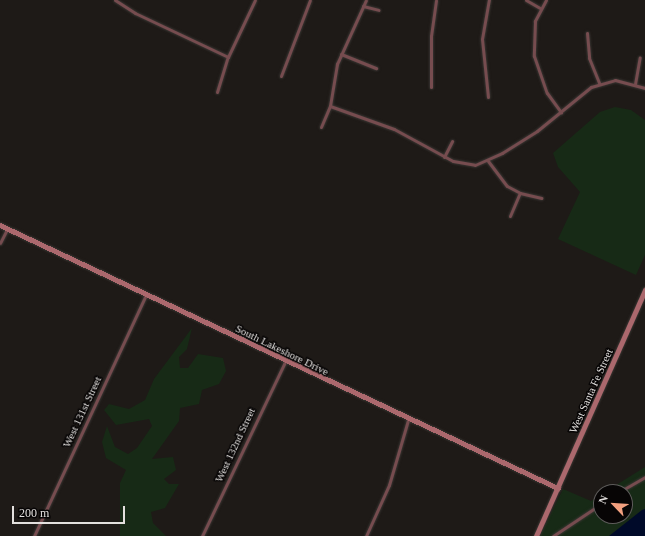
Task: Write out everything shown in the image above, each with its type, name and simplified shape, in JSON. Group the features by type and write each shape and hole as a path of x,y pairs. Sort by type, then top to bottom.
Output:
{"street":[{"path":"115,0 135,13 228,57"},
{"path":"217,92 228,57 255,0"},
{"path":"281,76 310,0"},
{"path":"321,127 330,106 341,54 366,0"},
{"path":"431,87 431,36 436,0"},
{"path":"488,97 482,39 489,0"},
{"path":"526,0 540,8"},
{"path":"546,0 540,8 534,30 534,56 547,93 561,112"},
{"path":"363,6 379,10"},
{"path":"587,33 589,58 599,83"},
{"path":"341,54 376,68"},
{"path":"635,84 640,57"},
{"path":"330,106 394,129 444,157 468,165 488,161 537,131 585,90 599,83 615,80 635,84 645,88"},
{"path":"444,157 452,141"},
{"path":"488,161 502,182 520,193 542,198"},
{"path":"510,216 520,193"},
{"name":"South Lakeshore Drive","path":"0,225 408,420 558,488"},
{"path":"0,243 7,228"},
{"name":"West Santa Fe Street","path":"536,536 645,291"},
{"name":"West 131st Street","path":"34,536 146,295"},
{"name":"West 132nd Street","path":"202,536 285,362"},
{"path":"366,536 389,485 408,420"},
{"path":"633,484 645,477"},
{"path":"553,536 593,509"}],"green space":[{"path":"615,107 631,110 645,120 645,255 636,275 558,239 580,192 558,167 553,153 600,112"},
{"path":"192,328 187,349 179,357 180,368 188,368 198,354 223,358 226,371 219,384 202,390 199,404 180,408 179,421 152,459 173,457 176,470 164,479 169,484 179,484 165,508 151,512 153,523 166,536 120,536 120,483 126,470 106,458 102,442 107,426 115,447 128,454 137,448 152,426 149,419 116,425 104,410 109,404 129,409 145,400 154,379"},
{"path":"645,467 645,536 540,536 563,489 591,501 593,500 593,524 633,524 633,484 618,484"}],"water":[{"path":"645,509 645,536 609,536 624,524 633,524 633,517"}]}
